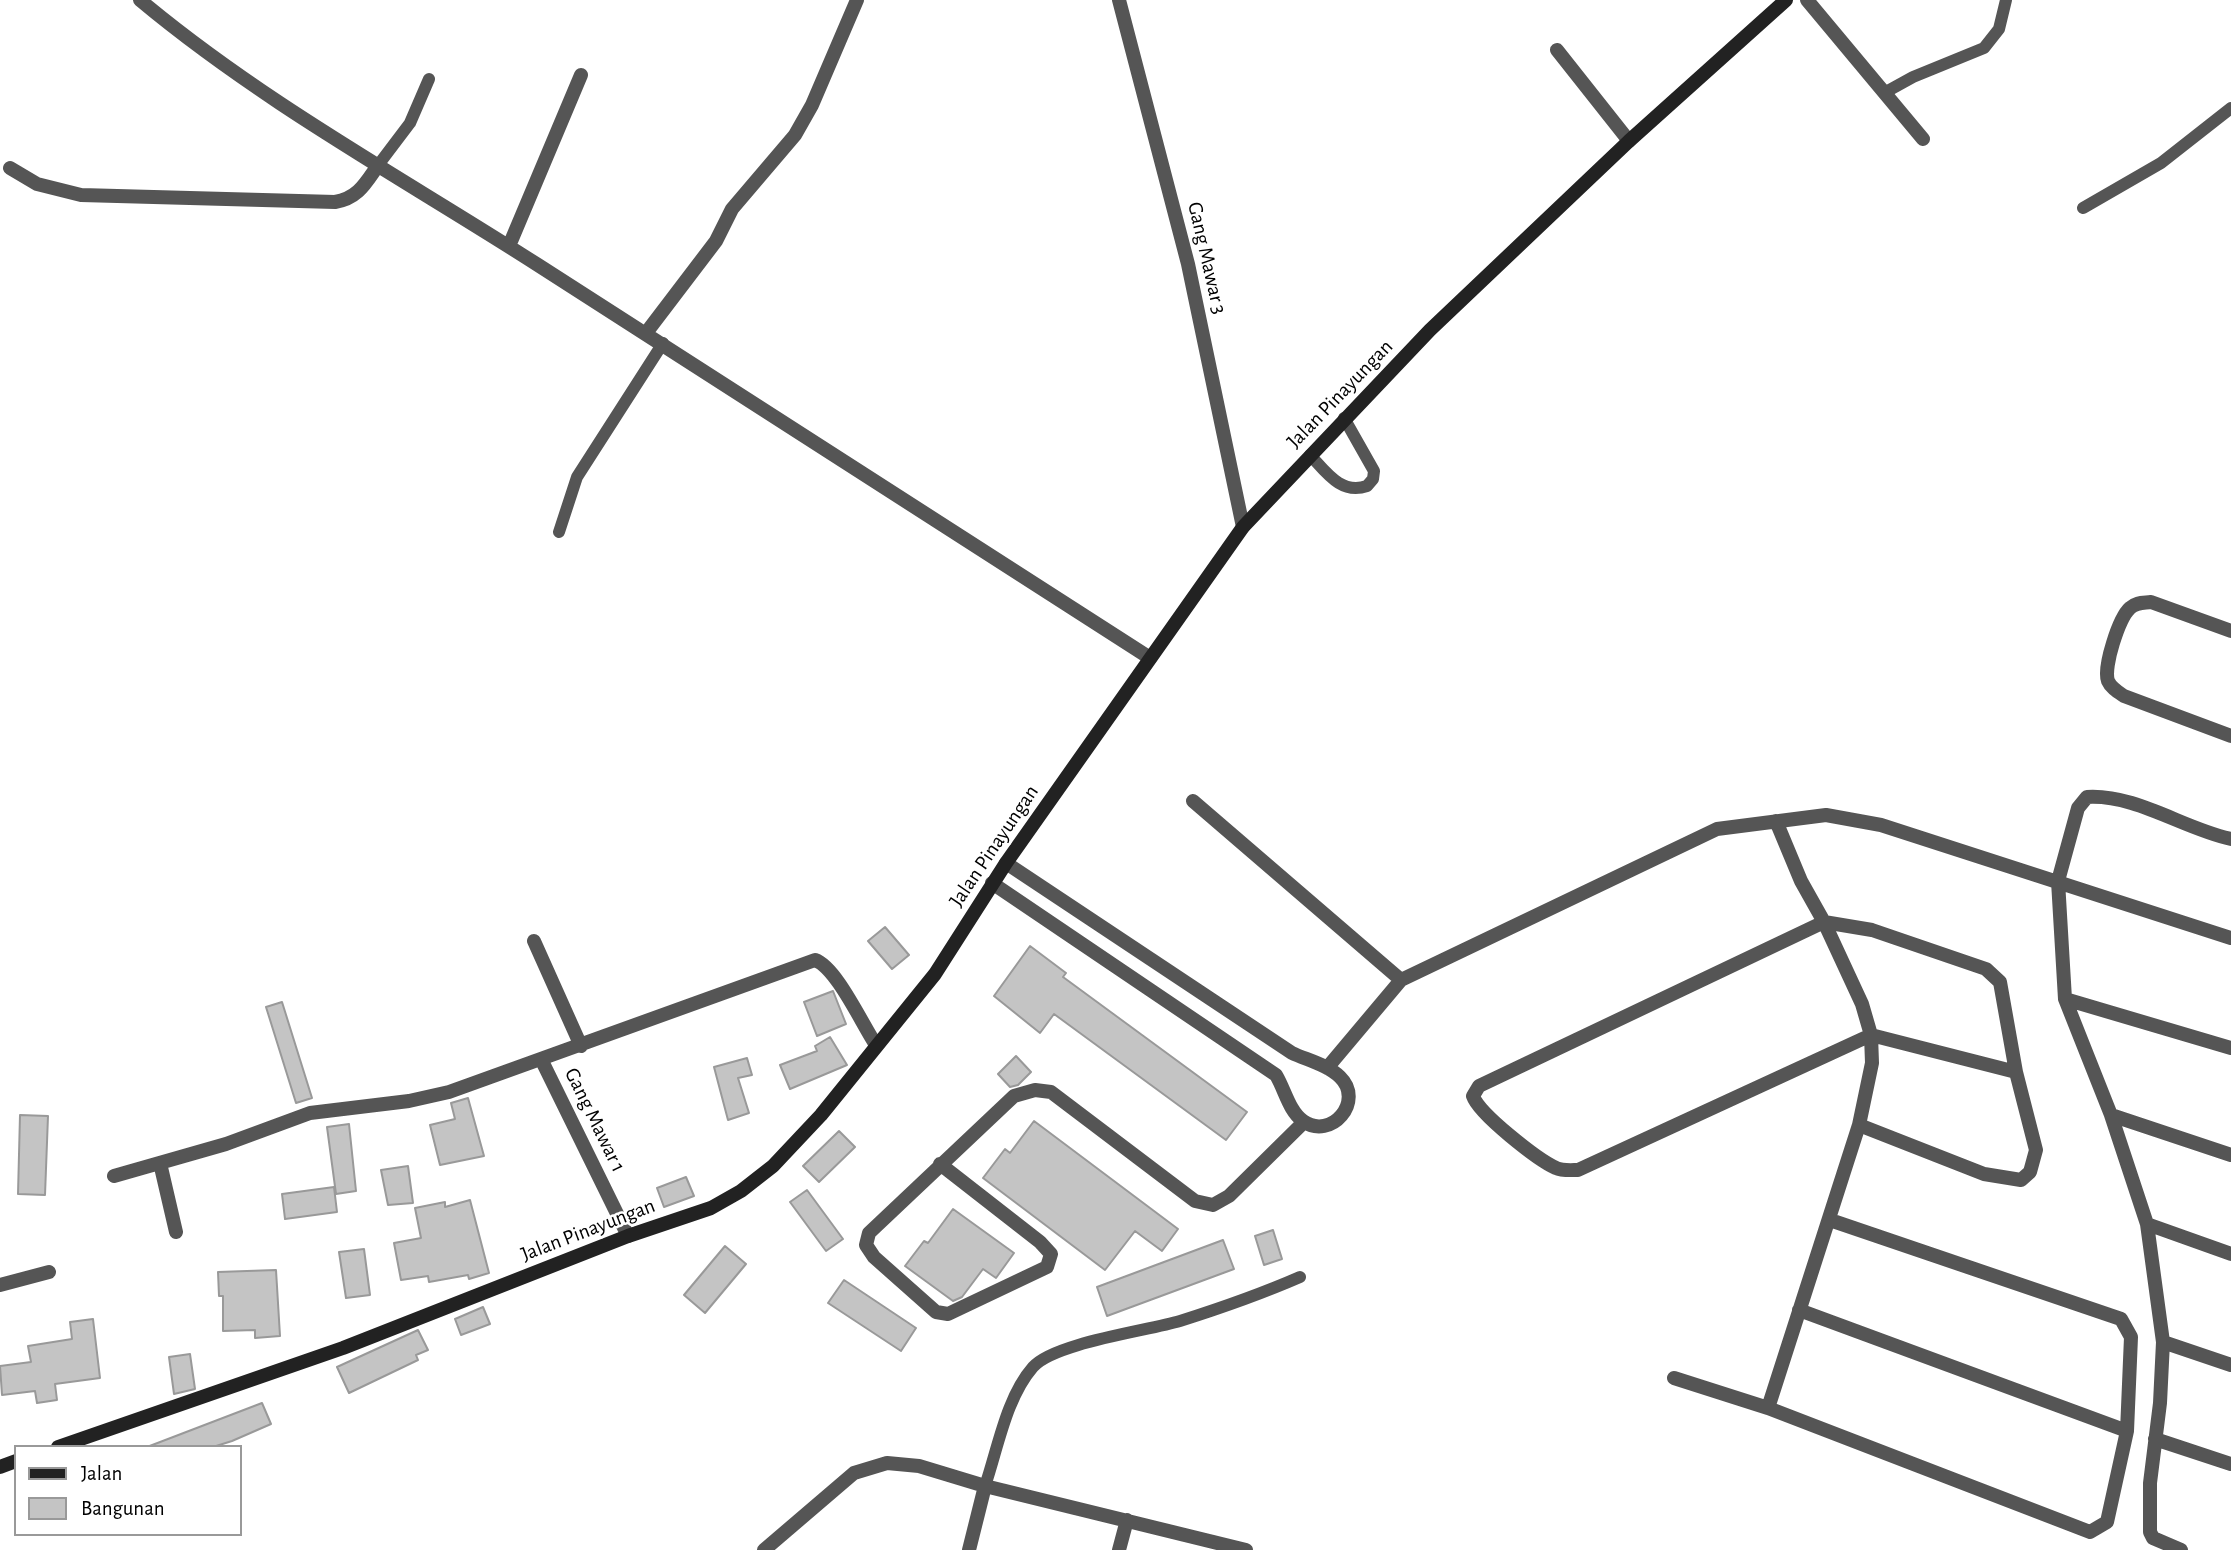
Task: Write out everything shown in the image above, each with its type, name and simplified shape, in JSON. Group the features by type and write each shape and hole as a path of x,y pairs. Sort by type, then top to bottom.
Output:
{"main road":[{"name":"Jalan Pinayungan","path":"64,1445 344,1348 628,1236 711,1208 741,1191 773,1166 813,1123 935,974 992,883 1243,527 1344,418 1440,321 1629,141 1786,0"}],"street":[{"path":"646,333 716,241 744,193 795,135 812,105 857,0"},
{"name":"Gang Mawar 3","path":"1119,0 1188,264 1243,527"},
{"path":"1807,0 1923,139"},
{"path":"142,1 182,37 260,91 663,343 801,436 1150,658"},
{"path":"1556,50 1629,141"},
{"path":"509,246 581,75"},
{"path":"10,168 37,184 81,195 335,202 348,200 360,192 379,164"},
{"path":"2231,631 2151,603 2138,603 2129,608 2121,621 2108,663 2107,677 2110,686 2124,696 2231,736"},
{"path":"2181,1550 2153,1538 2150,1532 2150,1483 2163,1342 2147,1224 2111,1115 2065,999 2059,881 2078,808 2087,797 2126,803 2231,839"},
{"path":"1193,801 1401,979"},
{"path":"1327,1068 1401,979 1717,829 1826,815 1881,825 2231,938"},
{"path":"1768,1408 1859,1125 1872,1063 1871,1035 1862,1004 1824,922 1801,881 1776,821"},
{"path":"992,883 1264,1065 1276,1075 1294,1112 1304,1122 1318,1126 1332,1124 1343,1116 1349,1103 1348,1089 1341,1077 1279,1045 1006,863"},
{"path":"1859,1125 1984,1174 2006,1180 2021,1180 2030,1172 2036,1150 2016,1072 2000,982 1986,969 1872,930 1824,922 1479,1086 1473,1096 1476,1106 1558,1169 1578,1170 1871,1035 2016,1072"},
{"path":"534,941 581,1046"},
{"path":"114,1176 226,1144 289,1118 339,1107 409,1101 449,1092 542,1061 815,960 822,962 843,991 876,1045"},
{"path":"2065,999 2231,1048"},
{"path":"1264,1065 1279,1045"},
{"name":"Gang Mawar 1","path":"542,1061 628,1236"},
{"path":"940,1164 1040,1242 1051,1254 1047,1267 948,1314 936,1311 874,1257 866,1245 869,1233 940,1164 1014,1096 1035,1090 1051,1092 1195,1201 1213,1205 1229,1196 1304,1122"},
{"path":"2111,1115 2231,1155"},
{"path":"160,1163 176,1232"},
{"path":"1674,1378 1768,1408 2090,1532 2108,1522 2127,1431 2131,1337 2121,1319 1830,1220"},
{"path":"2147,1224 2231,1254"},
{"path":"0,1285 49,1272"},
{"path":"1799,1310 2127,1431"},
{"path":"2163,1342 2231,1365"},
{"path":"2155,1439 2231,1464"},
{"path":"764,1550 854,1473 872,1466 894,1464 919,1466 985,1486 1246,1550"},
{"path":"969,1550 985,1486"},
{"path":"1119,1550 1127,1520"}],"lane":[{"path":"1884,93 1913,77 1984,48 1999,29 2006,0"},
{"path":"379,164 410,122 429,79"},
{"path":"2083,208 2161,163 2231,108"},
{"path":"559,532 583,466 663,343"},
{"path":"1310,455 1336,482 1346,488 1367,486 1373,479 1374,471 1344,418"},
{"path":"985,1486 1016,1396 1034,1366 1066,1349 1176,1322 1256,1296 1300,1277"}],"building":[{"path":"885,927 909,955 892,969 868,941"},
{"path":"1030,946 1066,973 1063,977 1247,1112 1226,1140 1054,1014 1040,1033 994,996"},
{"path":"833,991 846,1024 817,1036 804,1002"},
{"path":"282,1002 312,1098 296,1103 266,1007"},
{"path":"830,1037 847,1065 790,1089 780,1065 817,1051 815,1046"},
{"path":"1016,1056 1031,1072 1018,1085 1010,1087 998,1074"},
{"path":"747,1058 752,1075 738,1078 749,1113 728,1120 714,1067"},
{"path":"468,1098 484,1156 440,1165 430,1125 455,1119 451,1103"},
{"path":"20,1115 48,1116 45,1195 18,1194"},
{"path":"1034,1121 1178,1229 1162,1251 1135,1231 1105,1270 983,1178 1005,1149 1010,1153"},
{"path":"349,1124 356,1191 336,1194 327,1127"},
{"path":"839,1131 855,1147 819,1182 803,1166"},
{"path":"408,1166 413,1203 388,1205 381,1170"},
{"path":"686,1177 694,1196 664,1207 657,1188"},
{"path":"334,1187 337,1212 285,1219 282,1194"},
{"path":"807,1190 843,1239 826,1251 790,1202"},
{"path":"470,1200 489,1273 469,1279 468,1275 429,1282 428,1276 401,1280 394,1243 421,1238 415,1208 445,1202 445,1207"},
{"path":"953,1209 1014,1253 996,1278 983,1269 962,1297 953,1301 905,1266 924,1241 928,1243"},
{"path":"1273,1230 1282,1259 1264,1265 1255,1236"},
{"path":"1223,1240 1234,1269 1107,1316 1097,1287"},
{"path":"725,1246 746,1264 705,1313 684,1295"},
{"path":"364,1249 370,1295 346,1298 339,1252"},
{"path":"276,1270 280,1336 255,1338 255,1330 223,1331 223,1296 219,1296 218,1272"},
{"path":"844,1280 916,1328 901,1351 828,1303"},
{"path":"483,1307 490,1324 461,1335 455,1319"},
{"path":"93,1319 100,1378 55,1384 57,1400 37,1403 35,1391 2,1395 0,1366 31,1362 28,1346 72,1339 70,1322"},
{"path":"418,1330 428,1350 416,1355 418,1360 349,1393 337,1367"},
{"path":"190,1354 195,1389 174,1394 169,1357"},
{"path":"262,1403 271,1424 219,1445 152,1445"}]}
